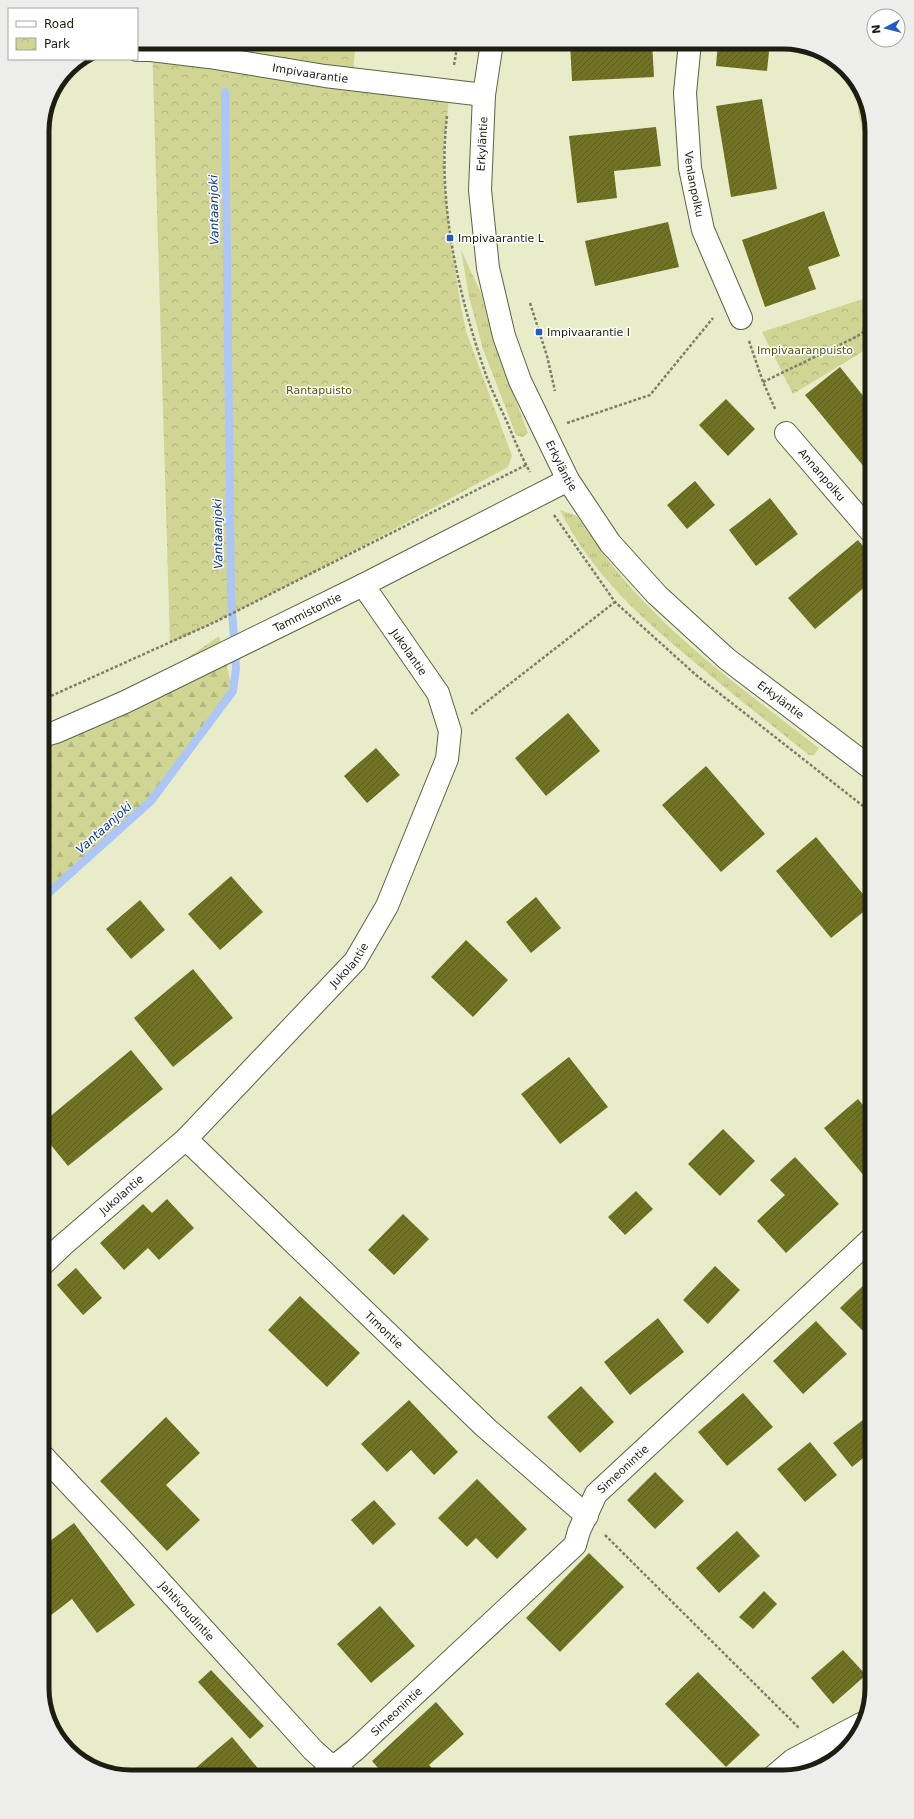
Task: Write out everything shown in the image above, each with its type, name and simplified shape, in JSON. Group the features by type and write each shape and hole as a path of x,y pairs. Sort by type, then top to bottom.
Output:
{"street":[{"name":"Erkyläntie","path":"491,49 484,95 480,190 488,268 504,336 520,381 568,480 610,543 657,595 727,659 865,764"},
{"name":"Venlanpolku","path":"689,49 685,93 690,168 703,230 741,318"},
{"name":"Impivaarantie","path":"138,50 197,56 325,76 484,95"},
{"name":"Annanpolku","path":"786,434 865,513"},
{"name":"Tammistontie","path":"49,734 125,702 217,657 568,480"},
{"name":"Jukolantie","path":"49,1259 186,1140 355,961 387,906 447,759 450,731 438,693 363,584"},
{"name":"Timontie","path":"186,1140 485,1427 587,1516"},
{"name":"Simeonintie","path":"337,1770 355,1750 575,1546 579,1531 596,1494 865,1244"},
{"name":"Jahtivoudintie","path":"49,1462 126,1544 330,1770"},
{"path":"781,1770 793,1760 817,1746 855,1727"}],"path":[{"path":"518,448 564,424 650,395 732,296"},
{"path":"530,303 547,356 556,396"},
{"path":"741,318 763,382 786,434"},
{"path":"763,382 856,337 865,331"},
{"path":"49,697 250,605 526,465"},
{"path":"450,731 615,602"},
{"path":"587,1516 817,1746"}],"green space":[{"name":"Rantapuisto","path":"152,49 355,49 352,79 450,91 444,141 444,182 450,238 461,307 466,331 512,456 508,467 382,536 256,602 170,643"},
{"path":"859,98 865,125 865,141 858,112"},
{"path":"461,250 481,293 494,343 528,433 523,437 516,435 483,349 469,297"},
{"name":"Impivaaranpuisto","path":"865,298 865,350 793,394 762,332"},
{"path":"560,510 577,516 601,550 636,594 666,624 730,679 819,748 814,755 809,755 739,699 658,631 620,595 587,555"},
{"path":"219,636 233,691 151,801 49,893 49,734 125,702"}],"building":[{"path":"570,49 652,49 654,77 572,81"},
{"path":"717,49 769,49 767,71 716,66"},
{"path":"762,99 777,189 731,197 716,106"},
{"path":"656,127 661,166 614,171 617,198 577,203 569,136"},
{"path":"824,211 840,256 808,267 816,289 765,307 742,240"},
{"path":"668,222 679,267 595,286 585,241"},
{"path":"840,367 865,398 865,468 805,395"},
{"path":"726,399 755,429 728,456 699,425"},
{"path":"695,481 715,505 687,529 667,505"},
{"path":"770,498 798,534 756,566 729,530"},
{"path":"858,540 865,548 865,587 815,629 788,598"},
{"path":"568,713 600,751 546,796 515,758"},
{"path":"376,748 400,775 367,803 344,776"},
{"path":"706,766 765,834 721,872 662,805"},
{"path":"816,837 865,896 865,911 831,938 776,871"},
{"path":"231,876 263,912 220,950 188,914"},
{"path":"536,897 561,928 531,953 506,922"},
{"path":"140,900 165,930 131,959 106,929"},
{"path":"466,940 508,980 473,1017 431,977"},
{"path":"193,969 233,1018 173,1067 134,1018"},
{"path":"131,1050 163,1089 68,1166 49,1143 49,1117"},
{"path":"569,1057 608,1107 560,1144 521,1094"},
{"path":"858,1099 865,1108 865,1177 824,1128"},
{"path":"723,1129 755,1161 720,1196 688,1164"},
{"path":"795,1157 839,1204 786,1253 757,1221 785,1195 770,1180"},
{"path":"636,1191 653,1209 625,1235 608,1217"},
{"path":"167,1199 194,1228 159,1260 148,1248 124,1270 100,1243 143,1204 152,1213"},
{"path":"403,1214 429,1239 394,1275 368,1250"},
{"path":"715,1266 740,1290 708,1324 683,1300"},
{"path":"76,1268 102,1298 83,1315 57,1285"},
{"path":"865,1284 865,1333 840,1308"},
{"path":"300,1296 360,1353 327,1387 268,1330"},
{"path":"658,1318 684,1352 630,1395 604,1362"},
{"path":"816,1321 847,1354 803,1394 773,1361"},
{"path":"581,1386 614,1422 580,1453 547,1417"},
{"path":"743,1393 773,1427 727,1466 698,1432"},
{"path":"409,1400 458,1452 434,1475 411,1450 387,1472 361,1444"},
{"path":"166,1417 200,1453 166,1485 200,1520 167,1551 100,1481"},
{"path":"865,1418 865,1457 852,1467 833,1443"},
{"path":"810,1442 837,1475 805,1502 777,1469"},
{"path":"655,1472 684,1501 655,1529 627,1500"},
{"path":"477,1479 527,1529 497,1559 476,1538 467,1547 438,1518"},
{"path":"374,1500 396,1524 373,1545 351,1520"},
{"path":"74,1523 135,1605 97,1633 72,1599 49,1617 49,1542"},
{"path":"737,1531 760,1556 719,1593 696,1568"},
{"path":"589,1553 624,1587 560,1652 526,1618"},
{"path":"764,1591 777,1604 753,1629 739,1617"},
{"path":"380,1606 415,1646 371,1683 337,1644"},
{"path":"843,1650 865,1674 865,1676 833,1704 811,1678"},
{"path":"211,1670 264,1726 250,1739 198,1682"},
{"path":"698,1672 760,1735 726,1767 665,1704"},
{"path":"436,1702 464,1734 429,1765 434,1770 380,1770 372,1761"},
{"path":"232,1737 259,1770 193,1770"}],"waterway":[{"name":"Vantaanjoki","path":"49,893 151,801 233,691 236,668 231,596 225,92"}],"place":[{"name":"Impivaarantie L","path":"450,238"},
{"name":"Impivaarantie I","path":"539,332"}]}
